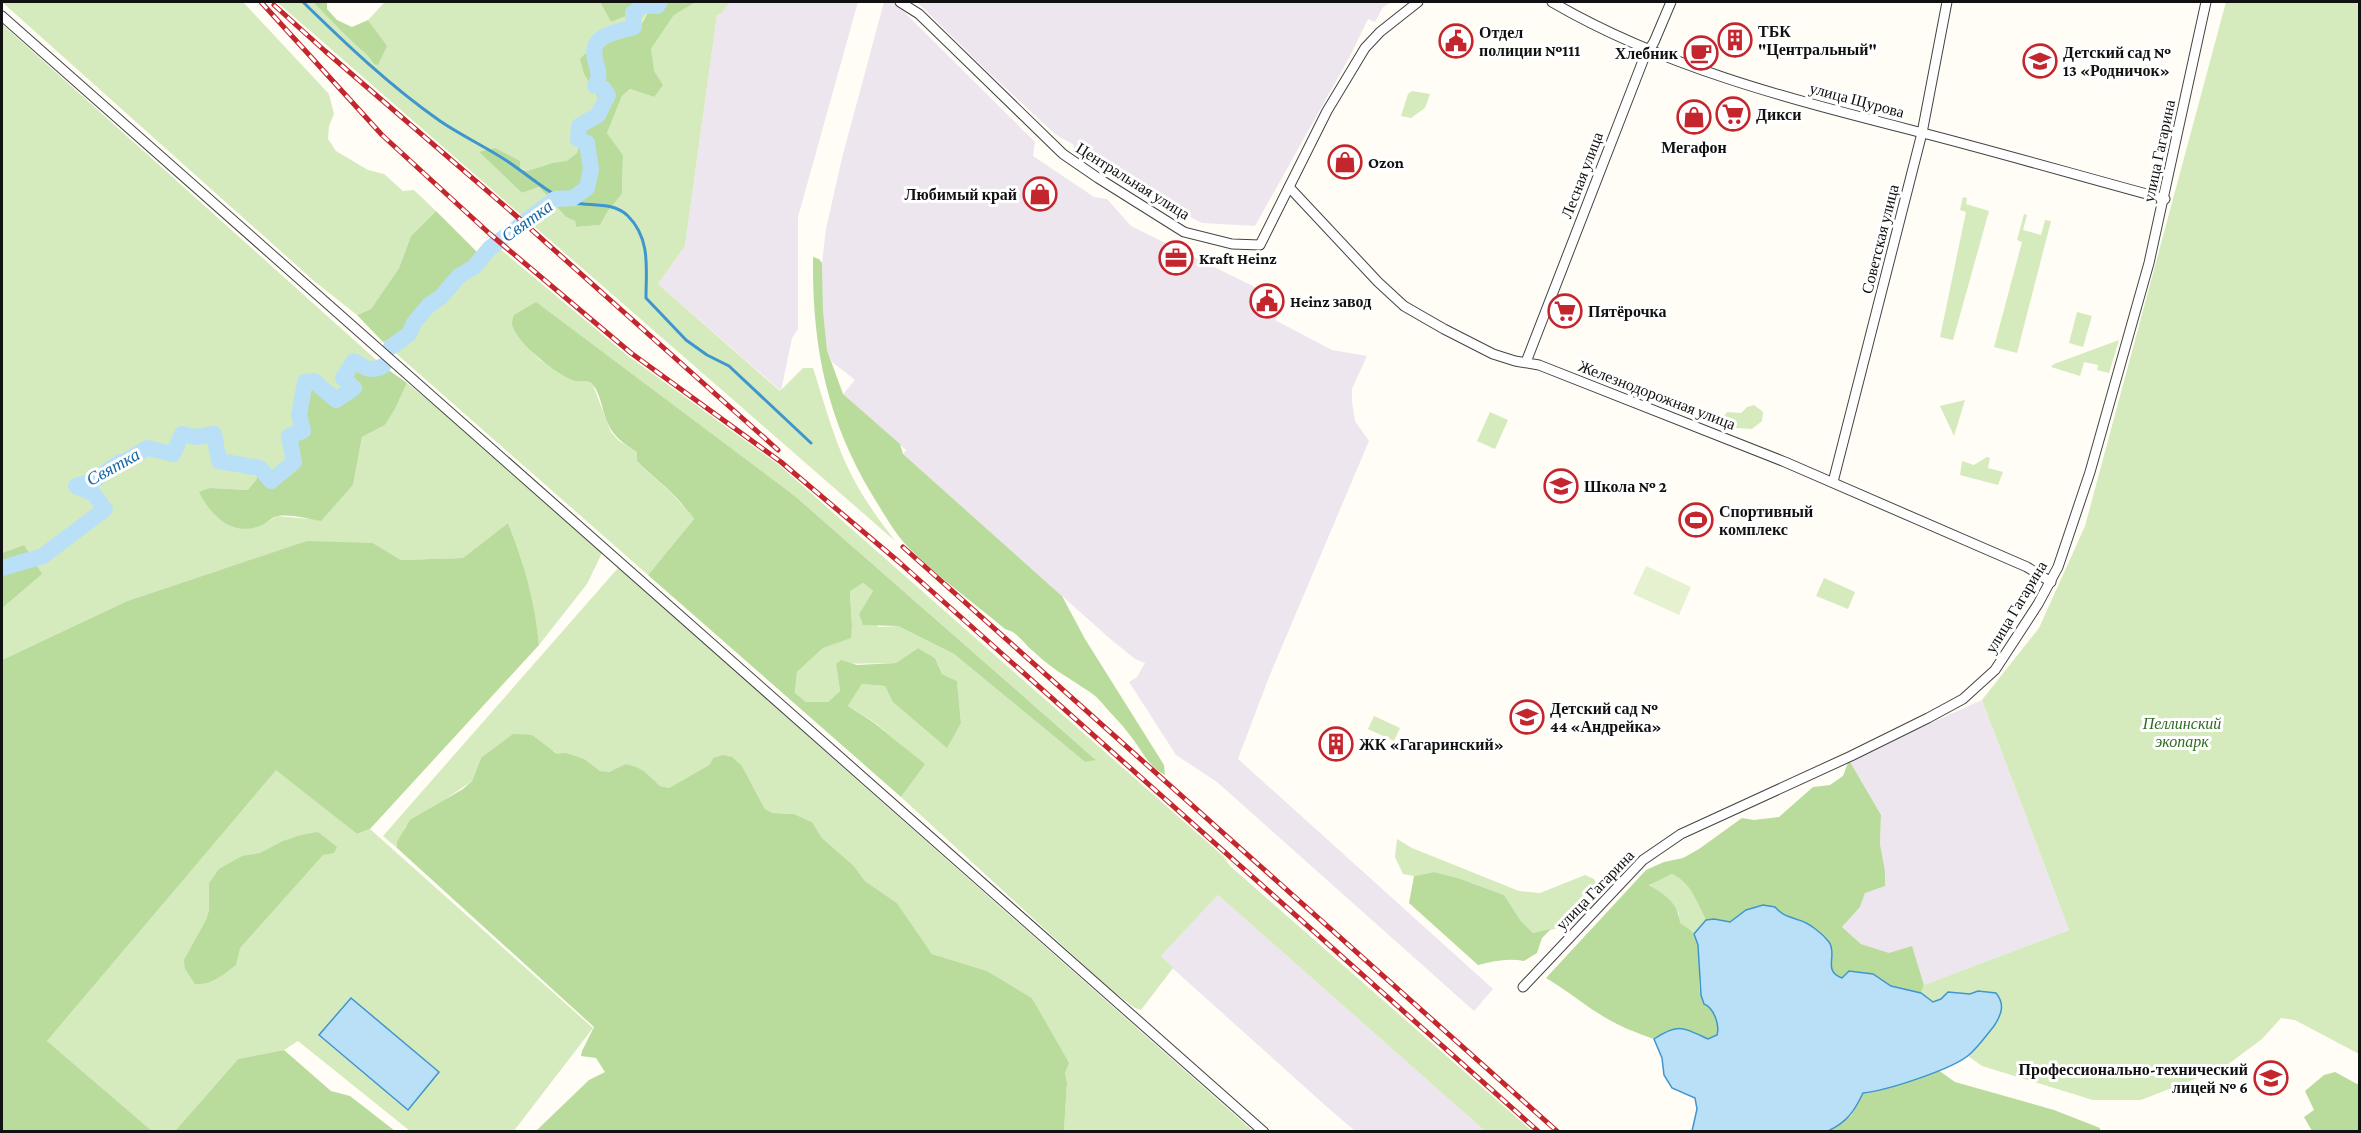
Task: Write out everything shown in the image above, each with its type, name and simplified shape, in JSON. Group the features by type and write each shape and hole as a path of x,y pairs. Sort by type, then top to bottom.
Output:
{"street":[{"name":"Центральная улица","path":"900,2 919,14 1063,154 1184,232 1232,244 1260,245 1326,111 1365,48 1380,32 1418,2"},
{"name":"улица Щурова","path":"1552,2 1650,50 1826,109 2165,199"},
{"name":"Лесная улица","path":"1526,362 1644,58 1650,50 1671,2"},
{"name":"Советская улица","path":"1833,482 1922,133 1947,2"},
{"name":"улица Гагарина","path":"1523,987 1643,860 1681,834 1851,756 1946,708 1975,691 1995,670 2051,582 2066,549 2111,402 2165,199 2206,2"},
{"path":"2,15 1264,1131"},
{"name":"Железнодорожная улица","path":"1289,187 1378,282 1404,306 1493,354 1526,362 1633,401 1833,482 2027,567 2051,582"}],"shaded area":[{"path":"730,2 858,2 798,217 798,329 792,338 781,391 658,284 685,246 717,15 722,13"},
{"path":"884,2 894,2 1035,142 1033,156 1094,197 1107,199 1131,226 1285,302 1275,320 1332,350 1367,356 1352,389 1352,401 1355,421 1369,441 1269,677 1238,759 1493,989 1474,1011 1217,782 1176,755 1129,682 1137,677 1145,663 1135,659 1108,637 903,454 906,450 843,394 855,380 832,362 827,350 822,263 826,229 842,158"},
{"path":"917,2 1392,2 1383,7 1375,22 1368,19 1350,56 1255,226 1202,223 1139,190 1121,176 1073,149 1074,145 1055,134"},
{"path":"1982,700 2069,930 1924,985 1912,947 1889,954 1861,944 1842,927 1860,907 1865,893 1885,871 1880,844 1881,815 1849,760"},
{"path":"1218,895 1485,1131 1355,1131 1327,1107 1160,957"}],"green space":[{"path":"2,2 243,2 329,94 334,114 329,126 328,139 336,151 368,170 384,174 403,191 414,190 436,211 411,236 399,268 371,309 357,315 314,281"},
{"path":"277,2 313,2 374,64 380,37 368,20 385,2 600,2 611,22 650,5 633,32 586,53 584,74 598,98 592,110 573,128 579,145 577,153 567,162 552,163 527,171 479,152 522,193 539,187 566,217 575,221 576,227 600,225 622,194 623,155 607,133 622,96 630,89 654,97 651,49 674,15 696,2 730,2 722,13 717,15 685,246 658,284 780,391 803,368 813,368 847,465 868,503 895,541"},
{"path":"313,2 327,2 327,9 337,20 352,27 368,20 387,46 378,65 374,64"},
{"path":"600,2 696,2 674,15 651,49 654,71 663,85 654,97 630,89 622,96 607,133 623,155 622,194 600,225 576,227 575,221 566,217 539,187 522,193 479,152 495,148 520,161 520,169 527,171 567,161 577,153 579,145 573,128 592,110 598,98 584,74 580,59 589,51 637,29 650,6 611,22"},
{"name":"Пеллинский экопарк","path":"2226,2 2359,2 2359,1054 2295,1020 2281,1018 2262,1039 2223,1068 2141,1100 2093,1100 1982,1066 1968,1056 1983,1040 1970,994 1949,992 1933,1002 1921,993 1924,985 2069,930 1982,700 2039,628 2085,526"},
{"path":"2,24 383,366 375,370 367,369 354,388 336,400 314,381 302,405 300,416 303,431 289,436 294,462 271,481 261,468 249,490 210,488 262,525 277,516 321,520 353,485 362,437 385,425 407,383 542,493 602,553 587,584 539,645 528,583 508,523 463,558 401,560 373,543 125,602 2,660 2,608 14,595 24,545 2,553"},
{"path":"1412,91 1430,94 1425,108 1411,118 1401,116 1408,94"},
{"path":"1963,197 1967,198 1966,204 1989,211 1953,340 1940,337 1966,212 1960,210"},
{"path":"436,211 478,253 468,263 454,271 436,293 423,301 407,321 401,333 383,342 357,315 371,309 399,268 411,236"},
{"path":"2024,214 2027,215 2023,230 2041,235 2045,220 2051,221 2017,353 1994,347 2022,242 2017,240"},
{"path":"500,249 628,356 779,465 1532,1131 1485,1131 1218,895 1161,956 1173,968 1141,1010 1110,989 901,797 924,764 874,722 848,706 862,684 885,686 894,702 961,723 957,681 942,674 935,658 918,648 896,663 836,664 840,691 828,702 806,702 795,694 797,672 823,648 851,637 850,590 863,583 873,591 859,614 879,627 898,626 954,654 1085,762 1095,759 796,497 522,341 540,360 576,381 586,380 593,385 611,432 618,440 637,452 637,461 693,517 694,519 648,575 383,342 401,333 407,321 423,301 436,293 454,271 468,263 478,253 486,261"},
{"path":"813,257 822,263 827,350 843,394 900,444 903,454 1062,596 1085,639 1164,765 1165,775 1149,762 1126,730 1096,696 1047,663 1017,635 1005,629 944,580 904,543 894,529 856,465 833,408 825,380 815,320"},
{"path":"536,302 796,497 1096,760 1085,762 954,654 898,626 863,625 859,614 873,591 863,583 850,591 851,638 823,648 797,672 795,693 806,702 828,702 840,691 836,664 841,660 857,665 896,663 918,648 935,658 942,674 957,681 961,723 947,748 893,702 885,686 862,684 848,706 873,722 925,764 901,797 648,575 694,519 677,498 637,461 637,452 614,434 593,385 587,381 576,381 559,373 521,340 512,324 514,315"},
{"path":"2077,312 2092,316 2083,347 2069,343"},
{"path":"2119,340 2109,373 2097,370 2098,365 2084,362 2080,376 2051,367 2054,364"},
{"path":"354,361 368,368 375,369 383,366 407,383 385,425 362,437 353,485 321,521 294,516 278,516 262,525 242,529 224,522 210,509 199,492 210,488 248,490 256,480 260,468 270,481 294,462 289,436 303,431 299,415 305,382 314,381 336,400 353,388 343,378"},
{"path":"1965,400 1954,436 1940,406"},
{"path":"1754,405 1763,412 1762,421 1752,429 1724,427 1720,422 1727,412 1741,413 1747,407"},
{"path":"1490,412 1508,420 1495,449 1477,441"},
{"path":"1987,457 1990,458 1988,468 2003,472 1998,485 1960,475 1962,461 1974,465"},
{"path":"508,523 528,583 539,645 370,829 357,834 276,770 47,1041 152,1131 2,1131 2,660 125,602 307,541 373,543 401,560 463,558"},
{"path":"24,545 42,574 2,608 2,553"},
{"path":"1646,566 1691,587 1679,615 1633,594"},
{"path":"618,568 1253,1131 1064,1131 1067,1083 1065,1073 1068,1063 1032,998 987,971 932,954 897,903 865,881 853,865 822,838 812,822 794,814 773,813 765,809 742,766 713,758 709,765 669,788 660,786 644,771 626,764 607,772 554,751 481,758 472,781 405,827 403,836 397,842 397,848 383,836"},
{"path":"1824,578 1855,592 1848,609 1816,596"},
{"path":"1374,716 1400,728 1394,741 1368,729"},
{"path":"513,734 532,735 557,754 566,753 584,759 600,771 609,772 626,764 636,767 644,771 660,786 669,788 709,765 713,758 723,755 732,757 742,766 765,809 773,813 794,814 812,822 822,838 853,865 865,881 897,903 932,954 987,971 1032,998 1069,1063 1065,1073 1067,1083 1064,1131 536,1131 589,1080 605,1072 596,1058 581,1056 594,1027 397,848 397,842 410,820 463,789 472,781 481,758"},
{"path":"1849,760 1881,815 1880,844 1885,886 1865,893 1860,907 1842,927 1861,944 1889,953 1912,946 1924,985 1921,993 1891,986 1873,974 1850,971 1842,978 1836,975 1831,967 1831,947 1819,932 1802,920 1781,915 1763,905 1746,910 1730,922 1706,920 1689,888 1672,874 1649,885 1674,904 1680,923 1694,935 1700,956 1700,992 1715,1016 1717,1035 1708,1039 1681,1028 1654,1039 1612,1021 1546,978 1646,870 1664,862 1683,858 1742,818 1754,820 1779,817 1813,787 1830,785 1843,776"},
{"path":"276,769 357,834 370,829 593,1028 513,1132 410,1131 298,1041 284,1050 238,1059 175,1131 152,1131 47,1041"},
{"path":"318,832 337,847 334,853 323,855 240,948 236,965 212,981 195,984 185,969 184,960 206,920 209,911 209,883 219,869 242,856 260,853 283,841"},
{"path":"1397,839 1412,848 1519,891 1540,893 1585,875 1594,879 1599,888 1599,899 1571,926 1533,933 1521,921 1504,895 1434,872 1414,876 1403,874 1395,857"},
{"path":"1434,872 1504,895 1521,921 1533,933 1551,929 1542,938 1537,953 1524,961 1501,960 1478,965 1409,903 1414,876"},
{"path":"1672,874 1689,888 1706,920 1694,934 1679,923 1679,913 1649,884"},
{"path":"284,1050 331,1091 350,1096 395,1131 175,1131 238,1059"},
{"path":"1938,1070 1955,1082 2054,1110 2100,1128 2100,1132 1828,1132 1851,1116 1863,1093 1895,1086"},
{"path":"2335,1072 2359,1085 2359,1131 2312,1131 2304,1117 2314,1110 2305,1091 2324,1075"}],"water":[{"path":"1763,905 1775,907 1783,914 1807,923 1823,935 1831,947 1831,967 1836,975 1842,978 1849,971 1873,974 1891,986 1921,993 1933,1002 1941,999 1948,992 1996,993 2001,1001 1999,1017 1979,1044 1962,1060 1919,1078 1863,1093 1849,1116 1828,1131 1692,1131 1697,1109 1695,1098 1672,1088 1664,1075 1662,1058 1654,1039 1680,1028 1708,1039 1717,1035 1718,1026 1715,1017 1711,1009 1704,1004 1701,995 1698,945 1694,934 1706,920 1730,922 1746,910"},
{"path":"351,998 439,1072 408,1110 319,1035"}],"waterway":[{"path":"303,2 386,79 440,121 507,161 560,198 577,203 613,207 628,216 641,234 644,244 646,298 686,340 707,355 729,366 811,443"},
{"name":"Святка","path":"391,347 409,334 414,323 429,305 441,297 459,276 474,267 490,248 555,199 573,198 587,188 591,169 587,143 578,139 579,126 598,115 608,95 603,88 595,86 599,75 594,54 595,46 610,34 634,27 633,13 644,5 657,6 660,2"},
{"name":"Святка","path":"2,568 43,556 105,509 93,493 76,486 95,480 120,462 124,462 147,448 173,454 182,434 196,437 214,434 219,461 260,468 271,481 294,462 289,436 303,431 299,415 305,382 314,381 336,400 354,388 343,378 354,361 368,368 375,369 383,366"}],"railway":[{"path":"261,2 382,135 490,234 631,353 781,462 899,562 1539,1132"},
{"path":"274,5 514,214 778,450"},
{"path":"903,547 1558,1132"}],"place":[{"name":"ТБК \"Центральный\"","path":"1735,40"},
{"name":"Отдел полиции №111","path":"1456,41"},
{"name":"Хлебник","path":"1701,53"},
{"name":"Детский сад № 13 «Родничок»","path":"2040,61"},
{"name":"Дикси","path":"1733,114"},
{"name":"Мегафон","path":"1694,117"},
{"name":"Ozon","path":"1345,162"},
{"name":"Любимый край","path":"1040,194"},
{"name":"Kraft Heinz","path":"1176,258"},
{"name":"Heinz завод","path":"1267,301"},
{"name":"Пятёрочка","path":"1565,311"},
{"name":"Школа № 2","path":"1561,486"},
{"name":"Спортивный комплекс","path":"1696,520"},
{"name":"Детский сад № 44 «Андрейка»","path":"1527,717"},
{"name":"ЖК «Гагаринский»","path":"1336,744"},
{"name":"Профессионально-технический лицей № 6","path":"2271,1078"}]}
